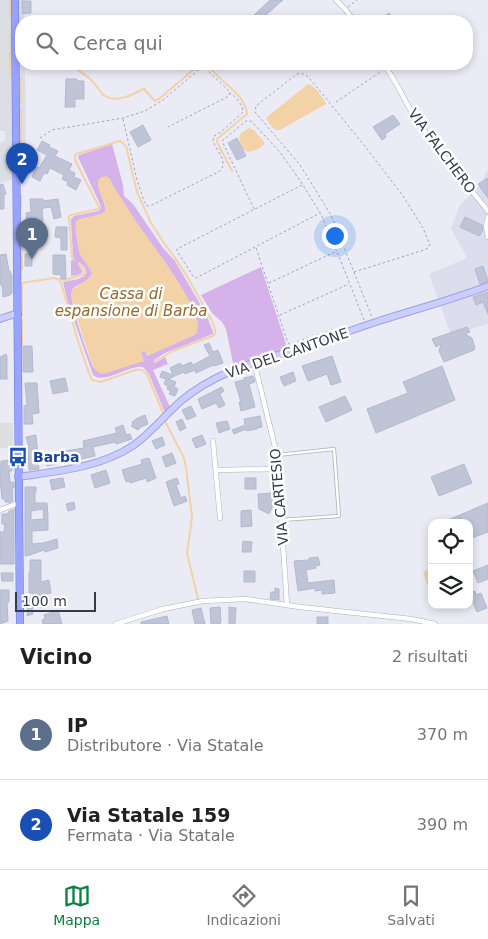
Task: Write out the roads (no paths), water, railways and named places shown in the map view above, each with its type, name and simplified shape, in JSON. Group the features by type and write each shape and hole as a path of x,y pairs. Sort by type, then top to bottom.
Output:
{"main road":[{"path":"15,0 15,15"},
{"path":"16,70 20,624"}],"street":[{"path":"336,0 346,8 350,15"},
{"name":"VIA FALCHERO","path":"388,70 411,111 425,131 488,211"},
{"path":"488,216 486,226 488,237"},
{"name":"VIA DEL CANTONE","path":"18,477 74,468 106,459 132,446 149,433 182,400 204,384 229,372 254,362 488,286"},
{"path":"0,318 18,315"},
{"name":"VIA CARTESIO","path":"254,362 277,455 287,605"},
{"path":"213,441 220,518"},
{"path":"216,470 278,469"},
{"path":"0,510 19,503"},
{"path":"116,624 163,609 203,601 245,599 411,619 435,624"}],"lane":[{"path":"277,455 334,449 339,516 281,520"}],"water":[{"path":"308,84 316,89 326,104 280,130 275,130 266,119 267,117"},
{"path":"249,128 254,130 264,144 257,150 248,152 243,149 239,138 241,133"},
{"name":"Cassa di espansione di Barba","path":"106,176 110,179 184,292 194,311 198,326 194,335 147,356 144,350 141,352 144,361 103,374 93,367 73,306 71,294 92,273 80,253 76,221 105,212 105,204 98,183 101,177"},
{"path":"428,570 428,584 427,584 423,572"}],"waterway":[{"path":"10,1 10,18"},
{"path":"10,53 10,73 12,75"},
{"path":"78,70 90,79 105,96 114,99 129,96 144,89 155,101 193,70"},
{"path":"212,70 238,96 244,104 247,114 217,139 232,171"},
{"path":"20,79 21,103"},
{"path":"21,110 21,146"},
{"path":"74,260 72,257 69,217 98,209 99,207 75,160 75,156 76,154 120,141 126,146 137,192 151,223 188,278 215,329 213,336 175,350 154,362"},
{"path":"21,195 21,206"},
{"path":"22,246 22,270"},
{"path":"58,279 66,280 84,274 85,270 79,264"},
{"path":"22,316 22,283 58,279 61,283 92,380 101,382 135,370 143,371 147,374 163,413"},
{"path":"22,320 22,345"},
{"path":"166,423 184,458 186,467 192,517 187,553 198,599"}],"place":[{"name":"Via Statale 159","path":"22,184"},
{"name":"IP","path":"32,259"},
{"name":"Barba","path":"18,457"}]}
